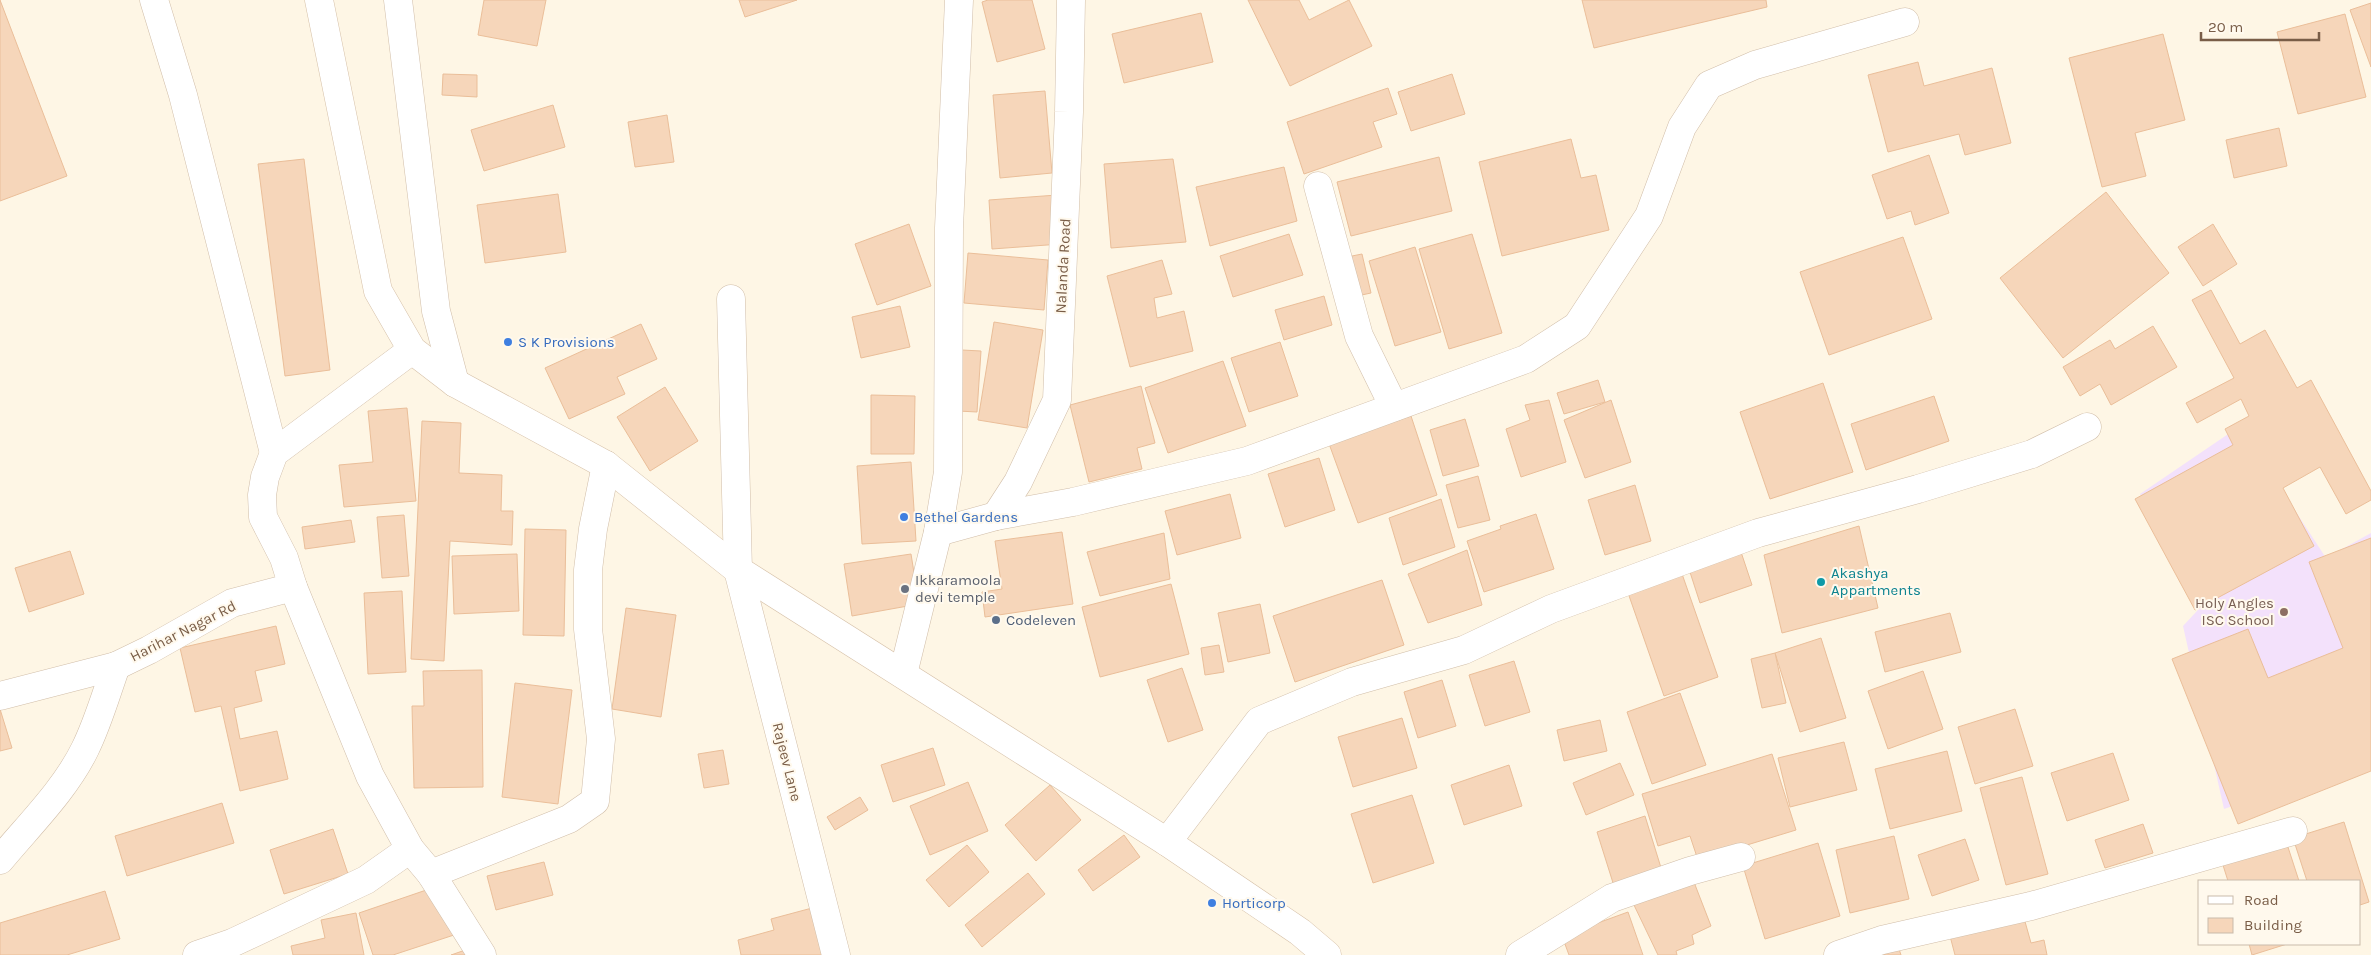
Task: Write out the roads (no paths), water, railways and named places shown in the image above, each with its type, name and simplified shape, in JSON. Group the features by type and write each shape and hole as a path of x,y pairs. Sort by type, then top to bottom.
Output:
{"street":[{"path":"154,0 183,95 274,453"},
{"path":"319,0 378,291 412,350 455,383 606,465 738,570 1167,842 1300,932 1327,955"},
{"path":"398,0 436,311 455,383"},
{"path":"903,674 938,532 948,472 949,228 959,0"},
{"name":"Nalanda Road","path":"996,516 1018,482 1057,400 1069,112 1071,0"},
{"path":"938,532 996,516 1073,502 1247,461 1526,359 1577,326 1649,216 1682,127 1710,85 1755,65 1904,22"},
{"path":"1318,186 1360,336 1394,407"},
{"name":"Rajeev Lane","path":"731,299 738,570 836,955"},
{"path":"412,350 274,453 265,477 262,496 262,517 284,558 293,587 370,776 410,849 431,874 482,955"},
{"path":"1167,842 1259,721 1352,682 1464,650 1551,609 1758,533 1918,489 2032,454 2086,427"},
{"path":"431,874 569,819 595,801 600,739 588,629 588,570 593,529 606,465"},
{"name":"Harihar Nagar Rd","path":"0,696 116,666 149,650 232,603 293,587"},
{"path":"0,860 65,781 84,750 98,718 116,666"},
{"path":"1838,955 1882,940 2031,906 2293,831"},
{"path":"197,955 232,943 366,880 410,849"},
{"path":"1520,955 1612,898 1690,871 1741,856"}],"place":[{"name":"S K Provisions","path":"508,342"},
{"name":"Bethel Gardens","path":"904,517"},
{"name":"Akashya Appartments","path":"1821,582"},
{"name":"Ikkaramoola devi temple","path":"905,589"},
{"name":"Holy Angles ISC School","path":"2284,612"},
{"name":"Codeleven","path":"996,620"},
{"name":"Horticorp","path":"1212,903"}]}
